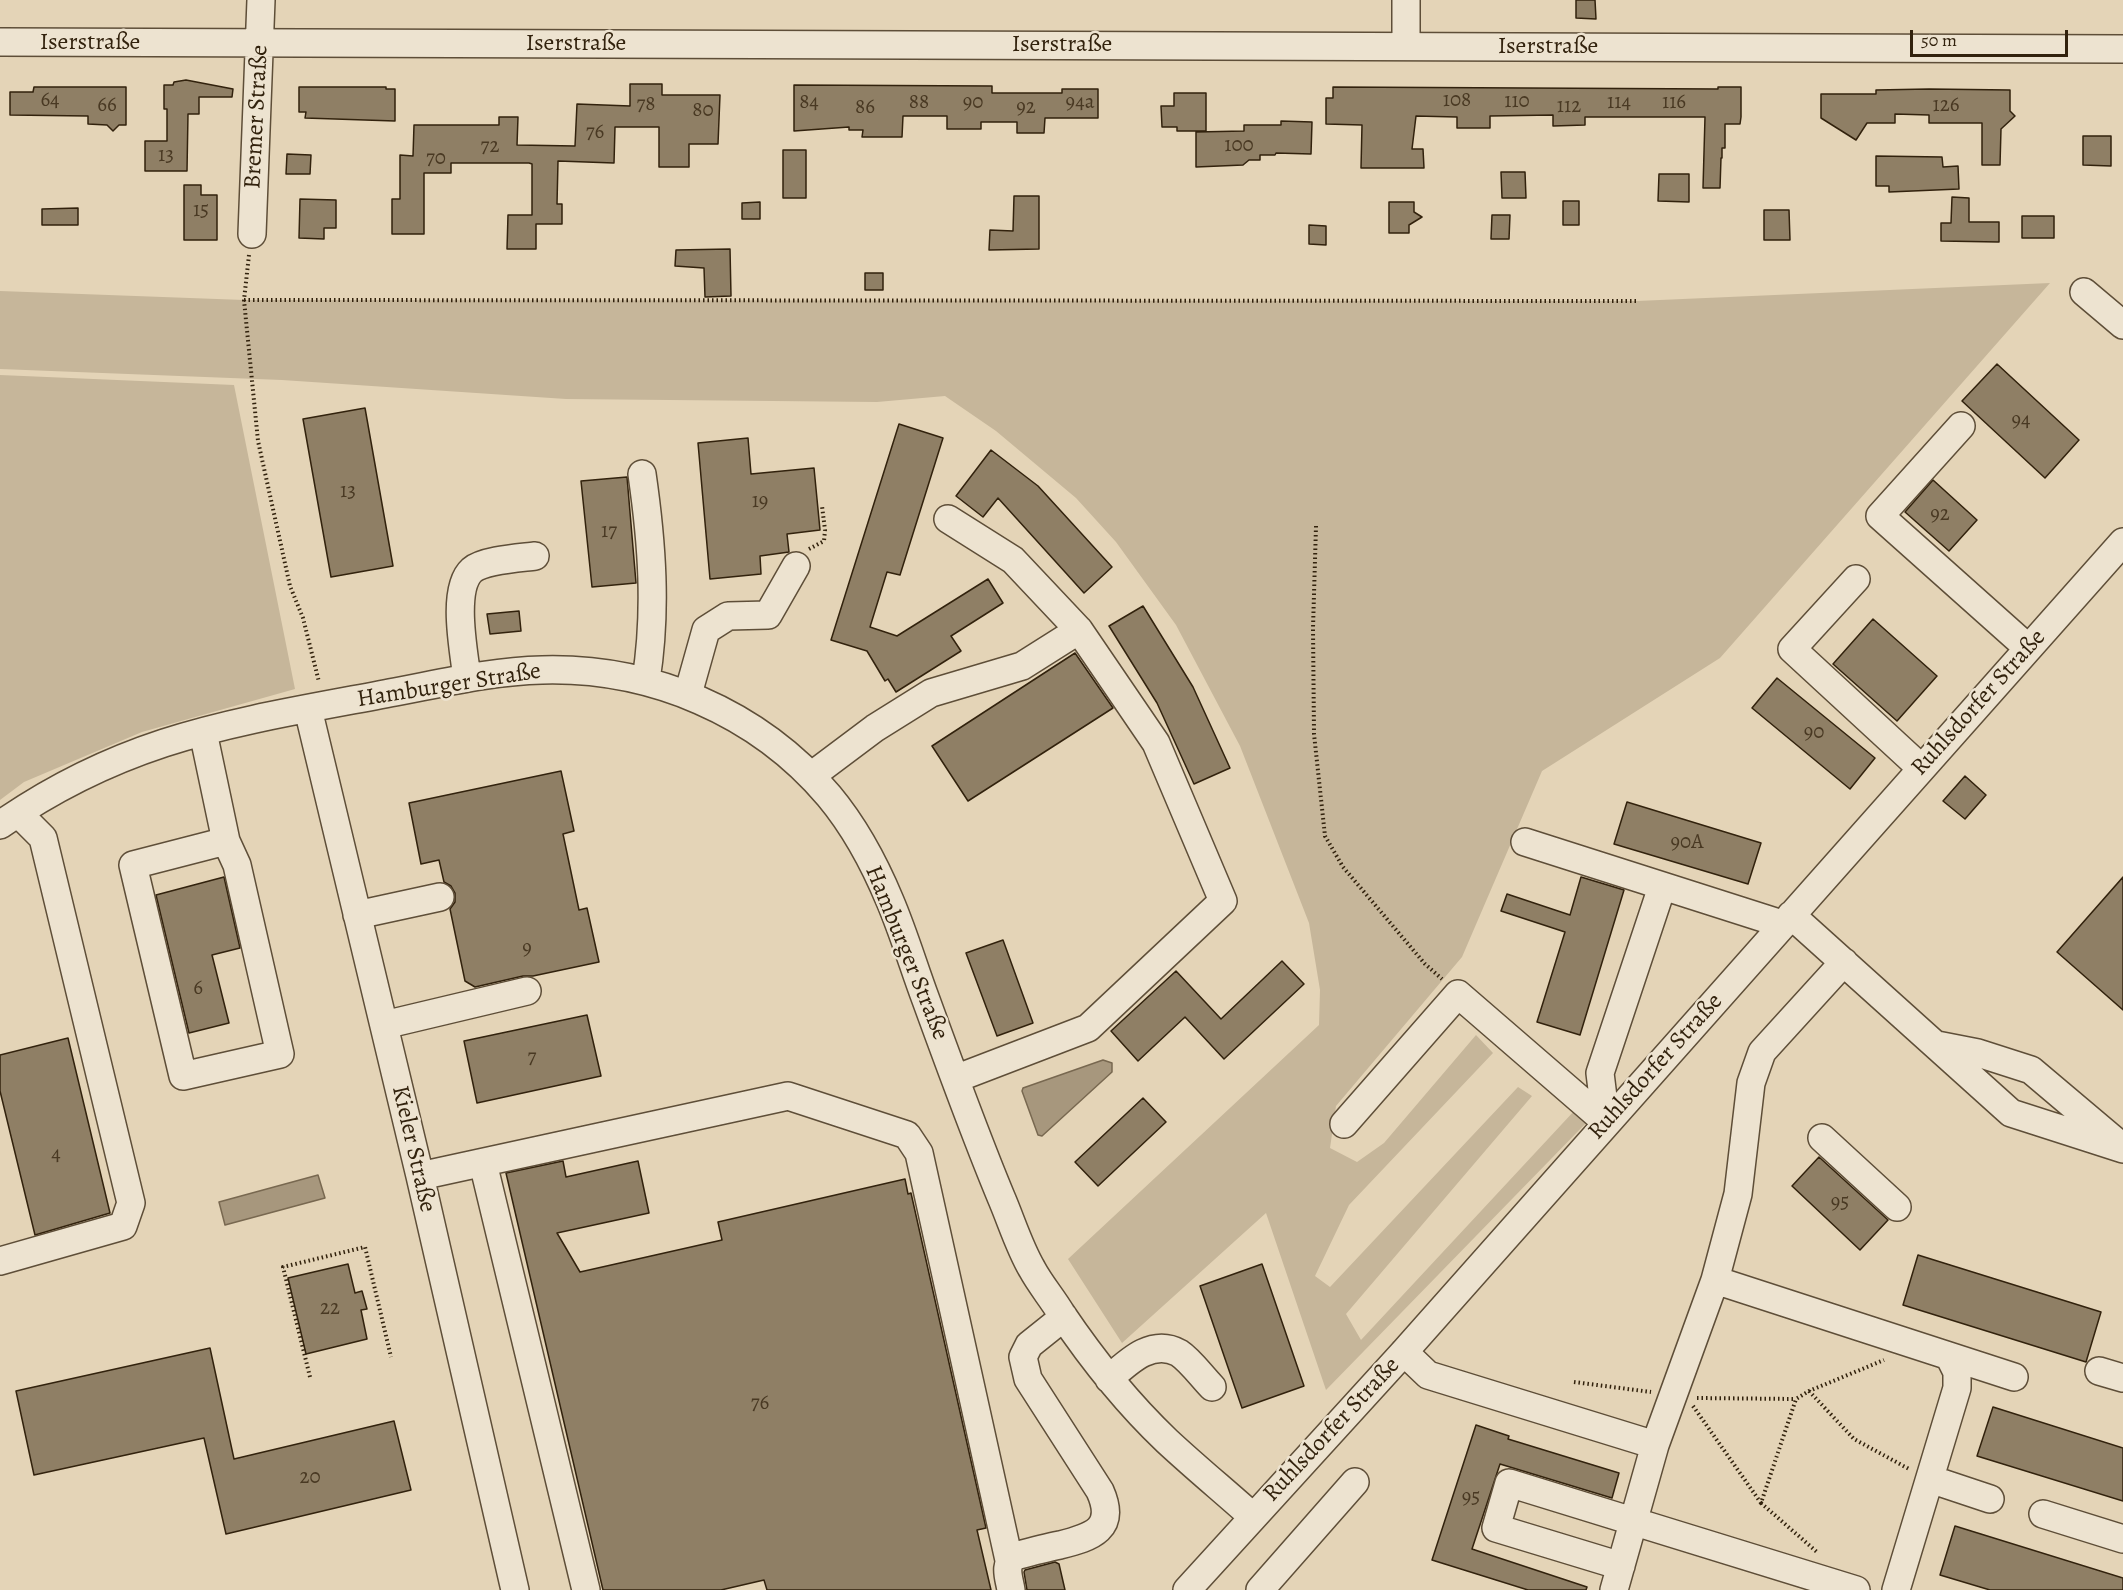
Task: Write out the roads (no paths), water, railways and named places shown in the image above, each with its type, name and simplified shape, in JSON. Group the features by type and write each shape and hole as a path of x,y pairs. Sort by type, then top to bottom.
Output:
{"street":[{"name":"Bremer Straße","path":"252,234 261,0"},
{"path":"1406,0 1406,46"},
{"name":"Iserstraße","path":"0,42 2123,49"},
{"path":"2084,292 2123,325"},
{"path":"1961,426 1880,516 2028,648"},
{"path":"642,474 652,558 653,607 651,648 646,680"},
{"path":"948,519 1013,560 1079,630 1156,743 1223,902 1088,1028 955,1079"},
{"name":"Ruhlsdorfer Straße","path":"1187,1590 1252,1516 1404,1352 2123,542"},
{"path":"467,678 461,601 465,580 473,569 492,562 535,556"},
{"path":"688,694 706,630 728,616 768,615 800,559"},
{"path":"1856,579 1792,649 1921,768"},
{"path":"810,776 875,728 930,693 1022,666 1079,630"},
{"name":"Hamburger Straße","path":"9,819 57,788 125,757 202,732 313,698 467,678 540,670 576,671 646,680 688,694 746,724 783,750 810,776 831,799 862,844 890,901 979,1144 1031,1268 1109,1379 1165,1439 1252,1516"},
{"name":"Kieler Straße","path":"313,698 357,915 420,1176 515,1590"},
{"path":"202,732 226,841 237,865 280,1054 183,1076 134,864 226,841"},
{"path":"0,1261 123,1226 131,1203 43,838 9,819"},
{"path":"1525,842 1662,887 1787,919 1844,962 2011,1113 2123,1148"},
{"path":"1606,1122 1600,1073 1662,887"},
{"path":"357,915 440,897"},
{"path":"1844,962 1762,1052 1751,1083 1738,1194 1715,1280 1655,1445 1634,1521 1617,1578 1496,1528 1509,1483 1634,1521 1856,1590"},
{"path":"384,1025 527,991"},
{"path":"1344,1124 1458,994 1606,1122"},
{"path":"1935,1045 1978,1053 2031,1070 2123,1148"},
{"path":"420,1176 788,1096 907,1135 919,1153 1010,1560"},
{"path":"1822,1138 1898,1206"},
{"path":"483,1163 586,1590"},
{"path":"1715,1280 2014,1377"},
{"path":"1011,1590 1007,1568 1010,1560 1015,1556 1084,1539 1098,1532 1105,1520 1106,1506 1100,1491 1028,1379 1023,1357 1029,1345 1064,1317"},
{"path":"1109,1379 1134,1356 1155,1349 1169,1350 1180,1354 1212,1388"},
{"path":"1404,1352 1428,1376 1655,1445"},
{"path":"1896,1590 1957,1388 1957,1372 1949,1356"},
{"path":"1930,1479 1990,1499"},
{"path":"1260,1590 1355,1482"},
{"path":"2043,1514 2123,1539"}]}
